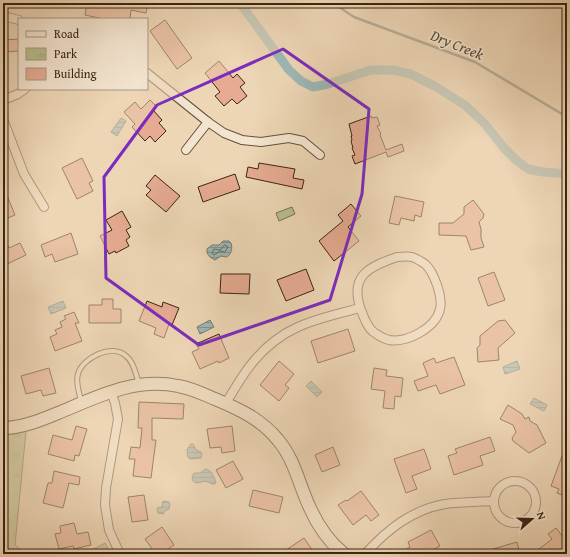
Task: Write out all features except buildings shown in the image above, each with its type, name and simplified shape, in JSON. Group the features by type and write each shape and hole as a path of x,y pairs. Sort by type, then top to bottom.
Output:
{"street":[{"path":"3,16 18,20"},
{"path":"148,74 224,133 242,140 261,142 290,138 303,141 320,155"},
{"path":"3,100 24,90"},
{"path":"3,119 24,174 44,207"},
{"path":"186,150 208,122"},
{"path":"396,257 411,257 425,264 434,277 440,296 440,309 432,324 420,333 405,338 389,340 374,333 365,320 360,308 357,294 359,281 367,270 378,263 396,257"},
{"path":"226,403 252,362 278,338 295,328 312,321 360,308"},
{"path":"3,428 21,426 38,421 111,392 139,384 154,383 179,386 193,390 226,403 254,418 278,440 293,464 309,508 318,524 328,538 344,554"},
{"path":"111,392 118,419 106,488 105,505 109,530 120,554"},
{"path":"511,481 518,481 530,487 534,492 536,506 534,513 529,518 524,522 517,524 503,520 498,515 494,501 499,488 511,481"},
{"path":"365,554 390,529 415,513 444,504 494,501"}],"lane":[{"path":"82,404 78,386 78,373 87,361 98,354 108,351 119,352 126,355 134,368 139,384"}],"highlighted area":[{"path":"283,49 369,109 362,194 330,300 199,345 106,278 104,177 157,105"}],"green space":[{"path":"292,207 295,214 279,221 276,213"},
{"path":"26,431 15,545 26,554 3,554 3,435"},
{"path":"105,543 110,552 107,554 84,554"}],"water":[{"path":"121,118 126,121 117,136 111,132"},
{"path":"223,241 229,241 232,245 229,255 226,257 221,256 215,260 210,257 207,253 207,249 212,245 219,245"},
{"path":"63,301 66,308 51,314 48,307"},
{"path":"210,320 214,327 200,334 197,327"},
{"path":"517,361 520,369 505,374 503,367"},
{"path":"311,381 322,392 317,397 306,386"},
{"path":"534,398 547,405 544,411 530,404"},
{"path":"191,444 193,444 196,450 201,452 201,458 190,459 188,457 187,450"},
{"path":"206,469 212,474 216,482 215,484 205,481 196,483 193,481 192,477 194,473 200,473"},
{"path":"163,501 169,502 169,509 163,514 158,513 157,508 162,507"}],"waterway":[{"path":"240,3 289,70 301,81 313,87 328,84 371,70 393,70 411,74 438,88 466,106 485,124 504,148 528,169 567,174"},
{"name":"Dry Creek","path":"333,3 354,17 475,62 567,117"}]}
